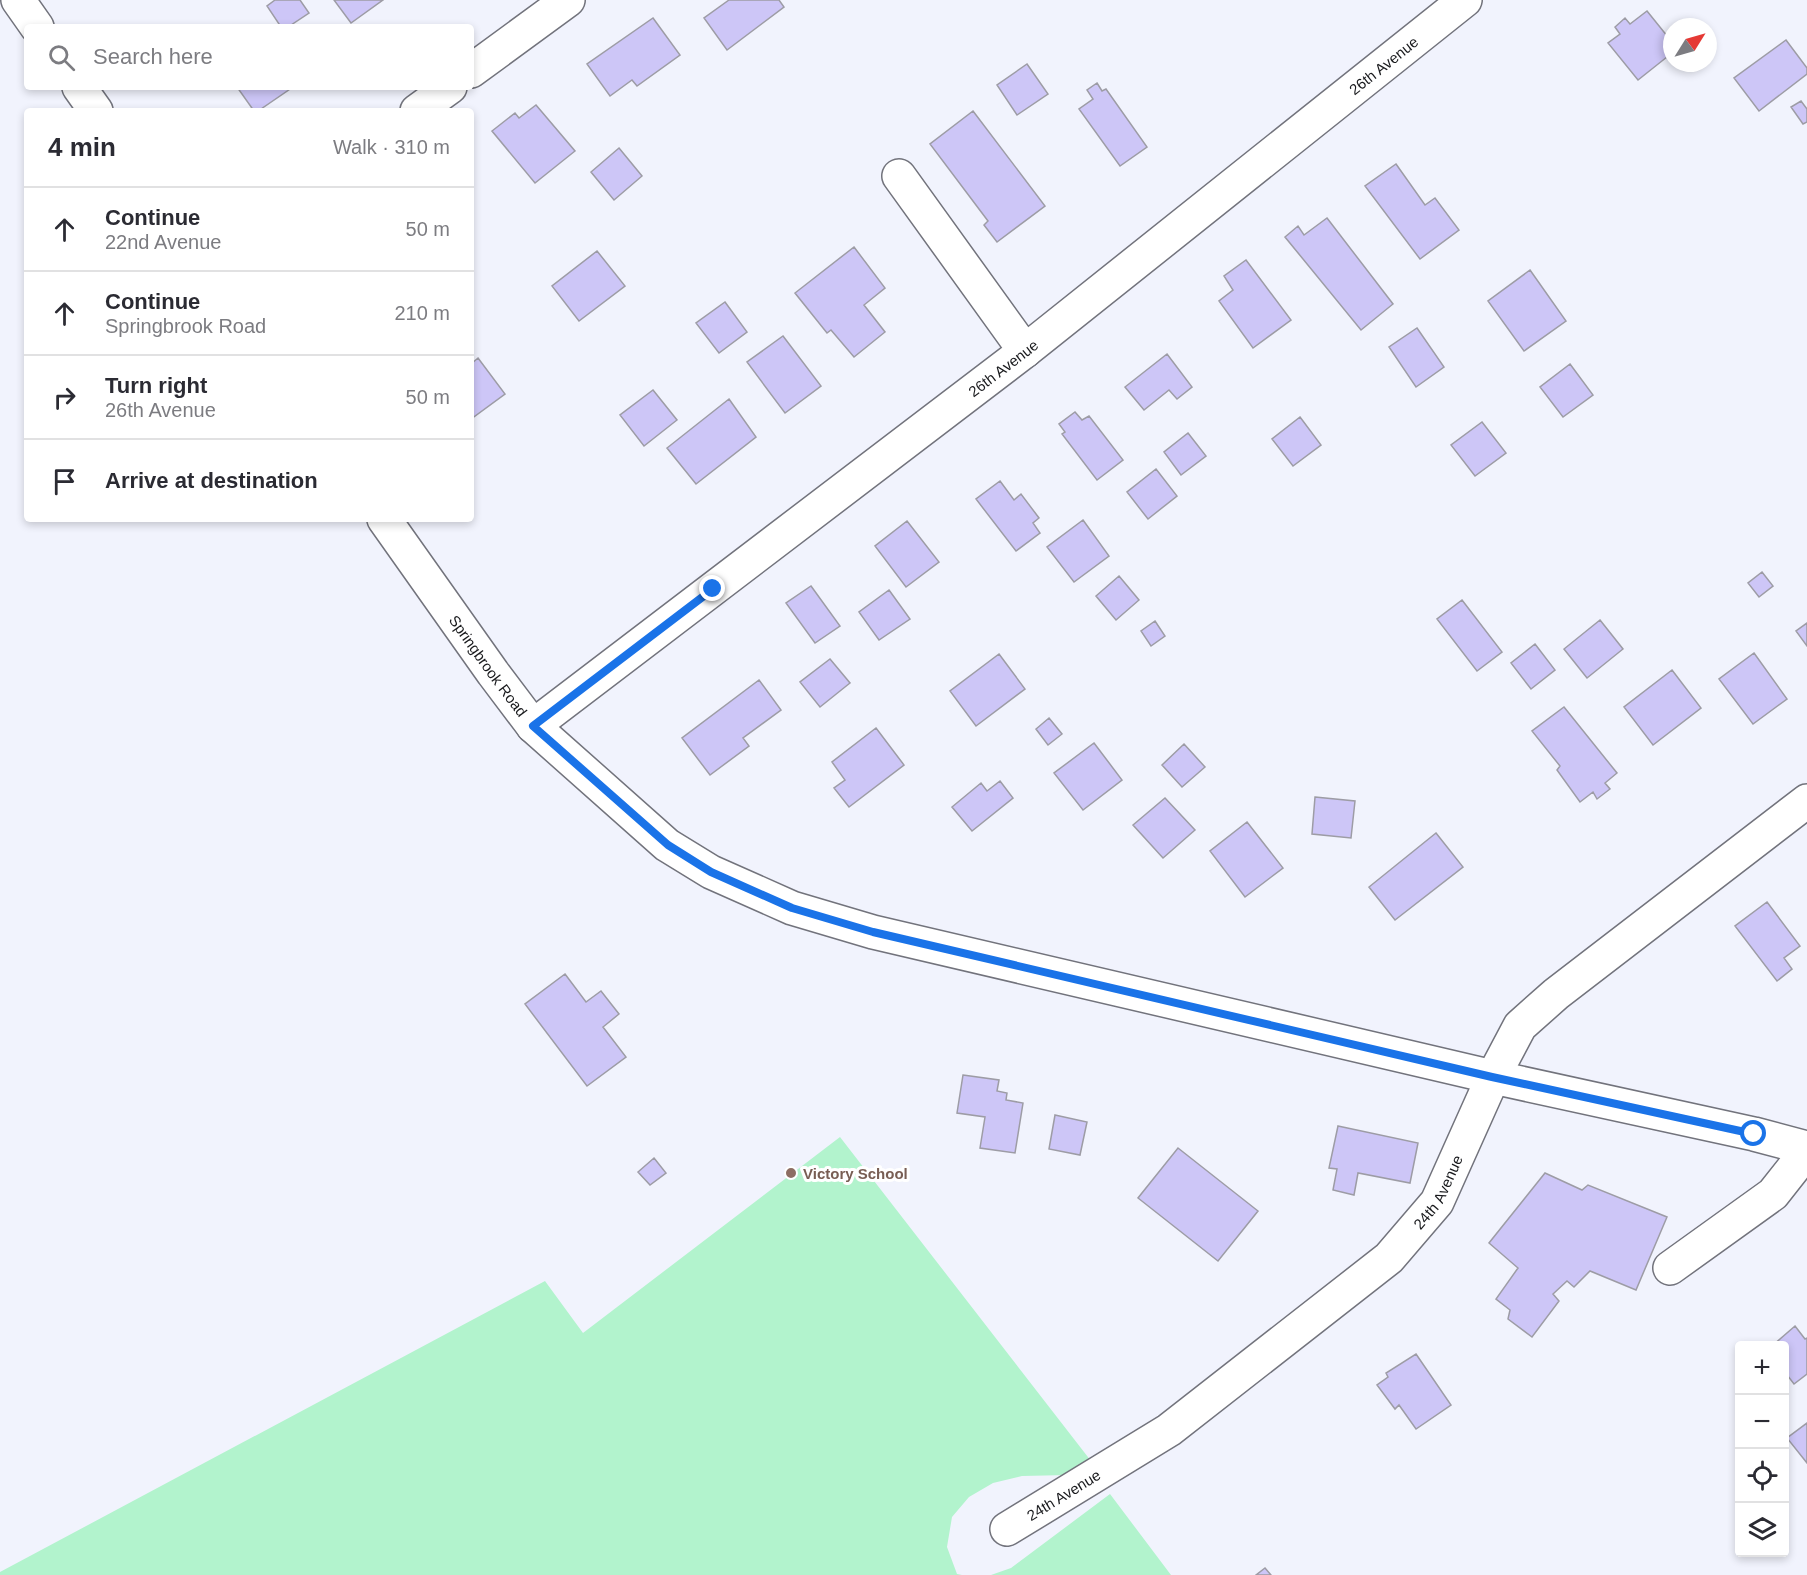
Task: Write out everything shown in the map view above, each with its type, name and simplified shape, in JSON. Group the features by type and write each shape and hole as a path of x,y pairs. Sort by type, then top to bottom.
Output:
{"street":[{"path":"18,0 35,24"},
{"path":"474,69 568,0"},
{"name":"26th Avenue","path":"533,726 1025,351 1465,0"},
{"path":"81,90 94,108"},
{"path":"421,108 446,90"},
{"path":"899,176 1025,351"},
{"name":"Springbrook Road","path":"386,522 533,726 668,845 711,872 792,908 873,932 1492,1077 1754,1134 1807,1149"},
{"name":"24th Avenue","path":"1007,1528 1169,1430 1389,1258 1437,1202 1492,1077 1520,1026 1556,994 1807,801"},
{"path":"1670,1268 1773,1194 1807,1149"}],"green space":[{"path":"840,1137 1091,1461 1068,1475 1022,1476 993,1483 969,1497 952,1517 947,1547 957,1574 962,1575 0,1575 0,1572 545,1281 583,1333"},
{"path":"1110,1494 1171,1575 991,1575 1011,1568"}],"building":[{"path":"275,0 300,0 309,13 292,24 279,24 267,6"},
{"path":"334,0 383,0 351,23"},
{"path":"729,0 779,0 784,7 727,50 704,18"},
{"path":"1647,11 1663,31 1663,60 1638,80 1608,43 1620,34 1615,27 1625,18 1630,24"},
{"path":"653,18 680,55 637,86 632,80 610,96 587,64"},
{"path":"1786,40 1807,68 1807,74 1759,111 1734,78"},
{"path":"1027,64 1048,94 1017,115 997,85"},
{"path":"1097,83 1102,91 1106,89 1147,147 1120,166 1079,109 1093,99 1087,90"},
{"path":"239,90 289,90 262,108 252,108"},
{"path":"1801,101 1807,109 1807,122 1803,124 1791,107"},
{"path":"536,105 575,151 535,183 492,131 515,113 519,118"},
{"path":"973,111 1045,206 997,242 984,225 988,221 930,144"},
{"path":"619,148 642,176 614,200 591,172"},
{"path":"1396,164 1425,205 1435,198 1459,230 1420,259 1365,186"},
{"path":"1327,218 1393,304 1361,330 1285,237 1298,226 1304,235"},
{"path":"854,247 885,288 864,305 885,332 854,357 831,330 827,333 795,293"},
{"path":"597,251 625,286 579,321 552,286"},
{"path":"1246,260 1291,320 1253,348 1219,301 1233,290 1224,276"},
{"path":"1530,270 1566,321 1524,351 1488,301"},
{"path":"725,302 747,332 719,353 696,323"},
{"path":"1417,328 1444,367 1416,387 1389,347"},
{"path":"783,336 821,386 785,413 747,362"},
{"path":"1167,354 1192,387 1177,399 1169,390 1144,410 1125,387"},
{"path":"478,358 505,394 474,417 474,361"},
{"path":"1570,364 1593,395 1563,417 1540,387"},
{"path":"653,390 677,420 644,446 620,415"},
{"path":"729,399 756,437 696,484 667,448"},
{"path":"1075,412 1082,420 1089,416 1123,460 1097,480 1062,434 1065,432 1059,424"},
{"path":"1300,417 1321,445 1293,466 1272,439"},
{"path":"1482,422 1506,453 1475,476 1451,445"},
{"path":"1188,433 1206,456 1181,475 1164,452"},
{"path":"1156,469 1177,496 1148,519 1127,492"},
{"path":"1000,481 1014,500 1021,494 1039,518 1033,523 1040,533 1016,551 976,499"},
{"path":"1083,520 1109,556 1074,582 1047,547"},
{"path":"907,521 939,562 906,587 875,546"},
{"path":"1762,572 1773,586 1759,597 1748,583"},
{"path":"1119,576 1139,600 1116,620 1096,596"},
{"path":"811,586 840,626 815,643 786,603"},
{"path":"889,590 910,619 879,640 859,612"},
{"path":"1462,600 1502,652 1477,671 1437,619"},
{"path":"1600,620 1623,649 1587,678 1564,649"},
{"path":"1155,621 1165,636 1151,646 1141,631"},
{"path":"1807,623 1807,646 1796,631"},
{"path":"1535,644 1555,670 1531,689 1511,663"},
{"path":"1754,653 1787,699 1753,724 1719,679"},
{"path":"999,654 1025,689 976,726 950,691"},
{"path":"830,659 850,683 820,707 800,682"},
{"path":"1672,670 1701,708 1653,745 1624,707"},
{"path":"759,680 781,710 743,738 749,746 710,775 682,738"},
{"path":"1564,707 1617,773 1605,783 1610,789 1597,799 1593,792 1580,802 1557,770 1560,766 1532,731"},
{"path":"1049,718 1062,734 1048,745 1036,729"},
{"path":"876,728 904,765 849,807 834,788 845,780 832,762"},
{"path":"1094,743 1122,780 1083,810 1054,773"},
{"path":"1184,744 1205,767 1182,787 1162,765"},
{"path":"1000,781 1013,798 972,831 952,807 981,783 987,791"},
{"path":"1315,797 1355,801 1351,838 1312,834"},
{"path":"1165,798 1195,830 1163,858 1133,825"},
{"path":"1247,822 1283,868 1245,897 1210,851"},
{"path":"1436,833 1463,867 1395,920 1369,887"},
{"path":"1767,902 1800,946 1784,958 1792,969 1777,981 1735,926"},
{"path":"565,974 586,1002 601,991 619,1014 603,1027 626,1057 587,1086 525,1004"},
{"path":"963,1075 999,1080 997,1091 1007,1093 1006,1100 1023,1103 1015,1153 980,1148 985,1117 957,1113"},
{"path":"1055,1115 1087,1122 1080,1155 1049,1149"},
{"path":"1338,1126 1418,1143 1410,1183 1358,1173 1354,1195 1333,1190 1337,1169 1329,1168"},
{"path":"1178,1148 1258,1211 1218,1261 1138,1198"},
{"path":"654,1158 666,1173 650,1185 638,1172"},
{"path":"1545,1173 1582,1190 1588,1185 1667,1217 1636,1290 1590,1271 1574,1287 1567,1281 1553,1294 1559,1301 1532,1337 1508,1319 1510,1310 1496,1299 1518,1268 1489,1243"},
{"path":"1795,1326 1805,1339 1807,1338 1807,1374 1794,1384 1789,1378 1789,1341 1778,1341"},
{"path":"1416,1354 1451,1405 1416,1429 1399,1405 1395,1409 1377,1385 1388,1377 1386,1373"},
{"path":"1807,1423 1807,1463 1789,1440 1789,1436"},
{"path":"1265,1568 1271,1575 1256,1575"}],"place":[{"name":"Victory School","path":"791,1173"}],"route":[{"path":"713,589 533,726 668,845 711,872 792,908 873,932 1492,1077 1754,1134"}]}
